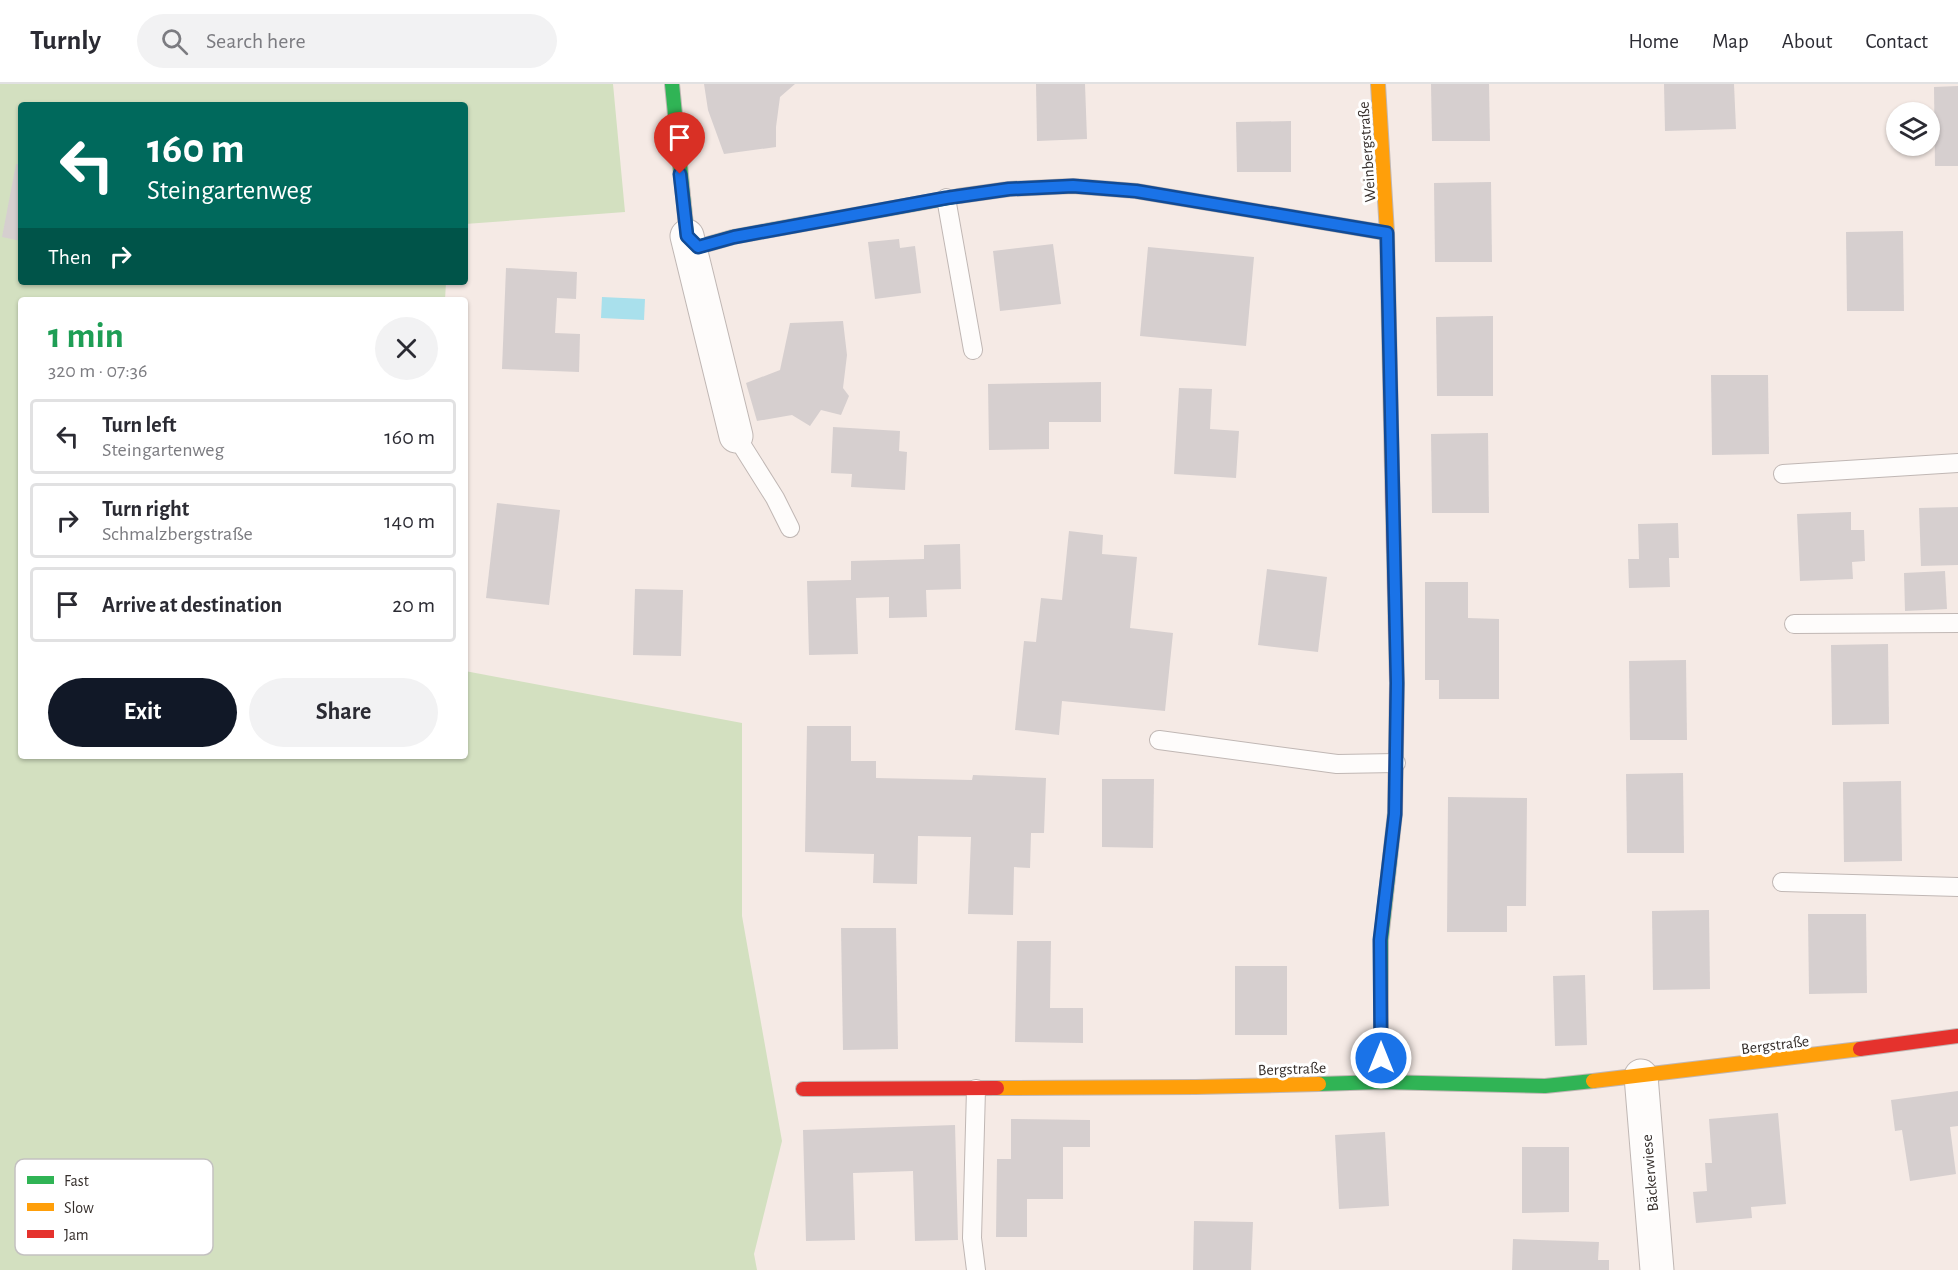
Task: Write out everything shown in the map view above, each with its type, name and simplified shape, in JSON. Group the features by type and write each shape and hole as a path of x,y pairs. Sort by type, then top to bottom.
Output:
{"street":[{"path":"672,84 693,241 736,436"},
{"name":"Weinbergstraße","path":"1378,84 1387,233 1397,683 1395,814 1380,940 1381,1082"},
{"path":"693,241 734,237 946,198 1009,189 1073,186 1125,190 1387,233"},
{"name":"Bergstraße","path":"803,1089 1196,1087 1381,1082 1545,1086 1804,1057 1958,1036"},
{"name":"Bäckerwiese","path":"1641,1076 1657,1270"}],"lane":[{"path":"946,198 973,350"},
{"path":"736,436 775,498 790,528"},
{"path":"1783,474 1958,463"},
{"path":"1794,624 1958,624"},
{"path":"1159,740 1337,764 1396,763"},
{"path":"1782,882 1958,887"},
{"path":"976,1089 972,1238 976,1270"}],"green space":[{"path":"0,84 613,84 625,212 468,224 468,102 18,102 18,285 446,285 445,297 18,297 18,759 468,759 468,672 742,723 742,916 782,1141 754,1254 757,1270 0,1270"}],"water":[{"path":"602,297 645,299 644,320 601,318"}],"building":[{"path":"704,84 795,84 780,97 776,147 724,154 708,110"},
{"path":"1036,84 1085,84 1087,139 1037,141"},
{"path":"1431,84 1489,84 1490,141 1432,141"},
{"path":"1664,84 1734,84 1736,129 1665,131"},
{"path":"1958,86 1958,166 1935,166 1935,156 1940,156 1940,102 1934,102 1934,87"},
{"path":"1291,121 1291,172 1237,172 1236,122"},
{"path":"16,164 18,164 18,240 2,237"},
{"path":"1491,182 1492,262 1435,262 1434,183"},
{"path":"1903,231 1904,311 1847,311 1846,232"},
{"path":"899,239 900,248 915,246 921,293 875,299 868,242"},
{"path":"1053,244 1061,304 1000,311 993,251"},
{"path":"1148,247 1254,257 1246,346 1140,336"},
{"path":"506,268 577,272 576,299 557,298 555,333 580,334 579,372 502,369"},
{"path":"1493,316 1493,396 1437,396 1436,317"},
{"path":"843,321 847,355 843,388 849,396 841,415 821,410 810,426 792,415 757,421 746,383 780,370 790,323"},
{"path":"1711,375 1768,375 1769,454 1712,455"},
{"path":"1101,382 1101,422 1049,422 1049,449 989,450 988,384"},
{"path":"1179,388 1212,389 1210,429 1239,431 1236,478 1174,474"},
{"path":"833,427 900,431 899,451 907,452 905,490 851,487 852,474 831,473"},
{"path":"1488,433 1489,513 1432,513 1431,434"},
{"path":"497,503 560,510 549,605 486,598"},
{"path":"1958,507 1958,565 1921,566 1919,508"},
{"path":"1851,512 1851,530 1864,530 1865,561 1852,562 1853,579 1800,581 1797,514"},
{"path":"1678,523 1679,558 1669,558 1670,587 1629,588 1628,559 1639,559 1638,524"},
{"path":"1069,531 1103,535 1102,554 1137,557 1130,628 1173,633 1165,711 1062,701 1059,735 1015,730 1024,641 1036,642 1041,598 1062,600"},
{"path":"960,544 961,589 926,590 927,617 889,618 889,597 856,598 858,654 809,655 807,581 851,580 851,561 924,559 924,545"},
{"path":"1267,569 1327,577 1318,652 1258,645"},
{"path":"1945,571 1947,609 1905,611 1904,573"},
{"path":"1425,582 1468,582 1468,618 1499,619 1499,699 1439,699 1439,680 1425,680"},
{"path":"635,589 683,590 681,656 633,655"},
{"path":"1888,644 1889,724 1832,725 1831,645"},
{"path":"1686,660 1687,740 1630,740 1629,661"},
{"path":"807,726 851,726 851,761 876,761 876,778 972,780 973,775 1046,778 1044,833 1031,833 1030,868 1014,867 1013,915 968,914 971,837 918,836 917,884 873,883 874,854 805,852"},
{"path":"1683,773 1684,853 1627,853 1626,774"},
{"path":"1102,779 1154,779 1153,848 1102,847"},
{"path":"1901,781 1902,861 1844,862 1843,782"},
{"path":"1448,797 1527,798 1526,906 1507,906 1507,932 1447,932"},
{"path":"1709,910 1710,989 1653,990 1652,911"},
{"path":"1808,914 1866,914 1867,993 1809,994"},
{"path":"841,928 896,928 898,1049 843,1050"},
{"path":"1017,941 1051,941 1050,1008 1083,1008 1083,1043 1015,1042"},
{"path":"1235,966 1287,966 1287,1035 1235,1035"},
{"path":"1585,975 1587,1045 1555,1046 1553,976"},
{"path":"1958,1091 1958,1126 1950,1127 1956,1174 1910,1181 1902,1130 1895,1131 1891,1100"},
{"path":"1778,1113 1786,1204 1751,1207 1752,1218 1696,1223 1693,1192 1707,1191 1705,1163 1712,1163 1709,1119"},
{"path":"1011,1119 1090,1120 1090,1147 1063,1147 1063,1199 1027,1199 1027,1237 996,1237 997,1159 1011,1159"},
{"path":"955,1125 958,1240 915,1241 913,1171 853,1173 855,1240 806,1241 803,1130"},
{"path":"1385,1132 1389,1206 1339,1209 1335,1135"},
{"path":"1522,1147 1569,1147 1569,1212 1522,1213"},
{"path":"1194,1221 1253,1222 1251,1270 1193,1270"},
{"path":"1513,1239 1599,1242 1598,1260 1609,1260 1609,1270 1512,1270"}],"traffic: fast":[{"path":"672,84 687,236 698,247 733,237 959,196"},
{"path":"1381,1082 1381,940 1395,813"},
{"path":"1319,1084 1381,1082 1545,1086 1593,1081"}],"traffic: slow":[{"path":"1378,84 1387,233 1392,469"},
{"path":"959,196 1009,189 1073,186 1136,191 1387,233"},
{"path":"1593,1081 1860,1049"},
{"path":"997,1088 1319,1084"}],"traffic: jam":[{"path":"1392,469 1397,683 1395,813"},
{"path":"1860,1049 1958,1036"},
{"path":"803,1089 997,1088"}],"route":[{"path":"680,174 687,236 698,247 734,237 946,198 1009,189 1073,186 1136,191 1387,233 1397,683 1395,814 1380,940 1381,1058"}]}
